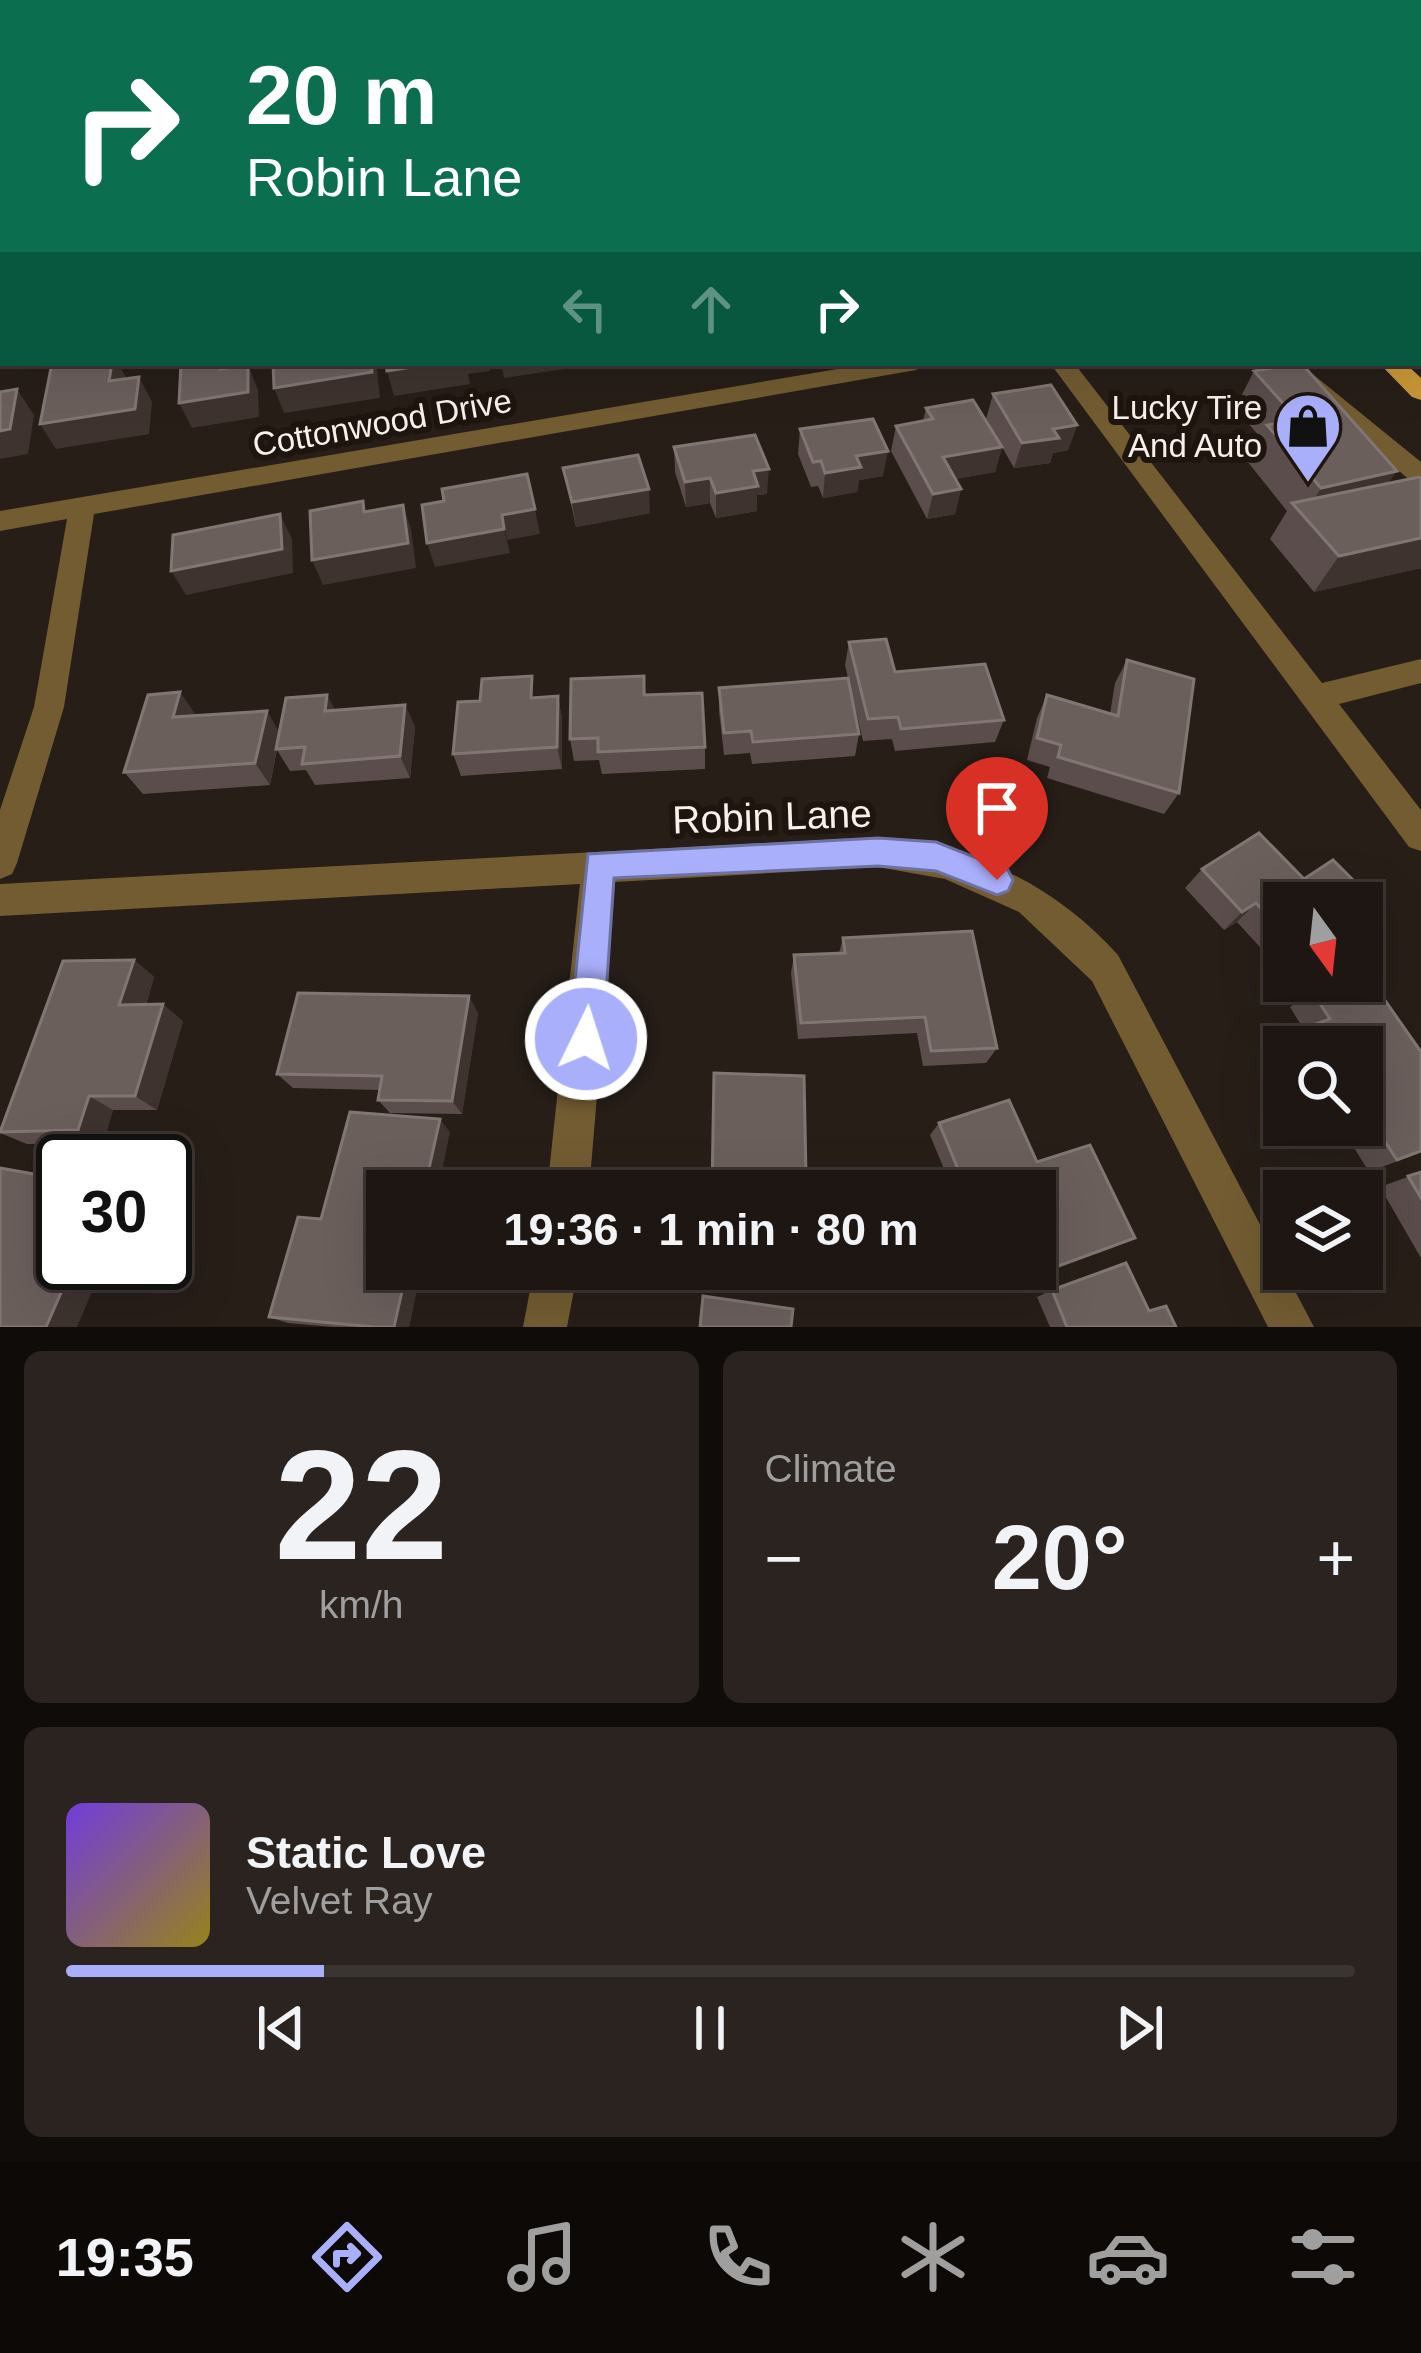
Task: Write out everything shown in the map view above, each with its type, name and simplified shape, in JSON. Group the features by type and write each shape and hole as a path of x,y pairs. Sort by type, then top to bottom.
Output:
{"main road":[{"path":"1394,366 1421,392"}],"street":[{"name":"Cottonwood Drive","path":"0,521 899,366"},
{"path":"1064,366 1421,836"},
{"path":"1288,366 1421,476"},
{"path":"0,863 49,707 82,507"},
{"path":"1312,698 1421,671"},
{"name":"Robin Lane","path":"0,899 878,852 936,856 970,867 1024,894 1074,929 1105,968 1292,1327"},
{"path":"570,1170 599,865"},
{"path":"545,1327 552,1290"}],"building":[{"path":"51,366 112,366 109,381 139,377 135,409 40,424"},
{"path":"181,366 248,366 248,392 179,403"},
{"path":"273,366 371,366 372,372 274,388"},
{"path":"1304,366 1397,471 1321,488 1267,425 1298,420 1254,371"},
{"path":"1051,385 1077,425 1053,429 1059,438 1022,443 993,394"},
{"path":"17,389 10,429 0,431 0,392"},
{"path":"973,400 1002,447 943,457 961,489 933,494 896,426 933,419 926,408"},
{"path":"873,419 888,451 856,456 861,467 825,473 821,461 813,462 800,429"},
{"path":"755,435 769,469 753,471 758,486 716,493 710,478 685,482 674,447"},
{"path":"638,455 649,489 572,502 563,468"},
{"path":"527,474 535,509 502,515 504,529 427,543 422,505 444,501 442,489"},
{"path":"1419,477 1421,538 1339,556 1292,503"},
{"path":"363,501 364,512 403,505 408,543 312,560 310,511"},
{"path":"280,514 282,549 171,571 173,535"},
{"path":"886,639 895,672 985,664 1004,720 901,729 898,717 868,719 849,642"},
{"path":"1127,660 1194,679 1179,793 1058,757 1061,745 1037,738 1047,695 1118,716"},
{"path":"532,676 531,698 558,696 557,747 453,754 458,702 480,701 482,679"},
{"path":"644,676 644,695 702,693 705,747 598,752 598,738 570,739 571,679"},
{"path":"848,678 859,734 753,742 751,731 724,733 719,688"},
{"path":"180,692 173,717 267,711 255,763 124,772 148,695"},
{"path":"327,695 325,711 405,705 400,756 302,764 305,747 276,749 286,698"},
{"path":"1259,833 1304,879 1333,860 1355,882 1263,882 1263,910 1256,903 1242,912 1202,869"},
{"path":"972,931 997,1048 931,1051 925,1017 801,1023 794,955 845,953 843,938"},
{"path":"134,960 119,1005 163,1004 135,1096 89,1096 78,1130 0,1132 63,961"},
{"path":"298,993 469,996 452,1101 378,1100 382,1076 277,1074"},
{"path":"1383,997 1421,1052 1421,1151 1397,1160 1383,1138 1383,1026 1310,1026 1330,1019 1319,1002 1383,1002"},
{"path":"714,1073 804,1076 806,1170 712,1170"},
{"path":"1009,1100 1037,1162 1090,1145 1135,1238 1056,1267 1056,1170 958,1170 939,1123"},
{"path":"350,1112 440,1119 429,1170 366,1170 366,1290 402,1290 394,1327 269,1317 298,1217 321,1219"},
{"path":"0,1168 36,1174 36,1290 62,1290 46,1327 0,1327"},
{"path":"1421,1172 1421,1198 1408,1176"},
{"path":"1126,1263 1149,1311 1166,1306 1176,1327 1067,1327 1052,1290"},
{"path":"703,1296 793,1309 791,1327 700,1327"}],"place":[{"name":"Lucky Tire And Auto","path":"1308,485"}],"route":[{"path":"586,1039 599,865 878,852 936,856 997,880"}]}
